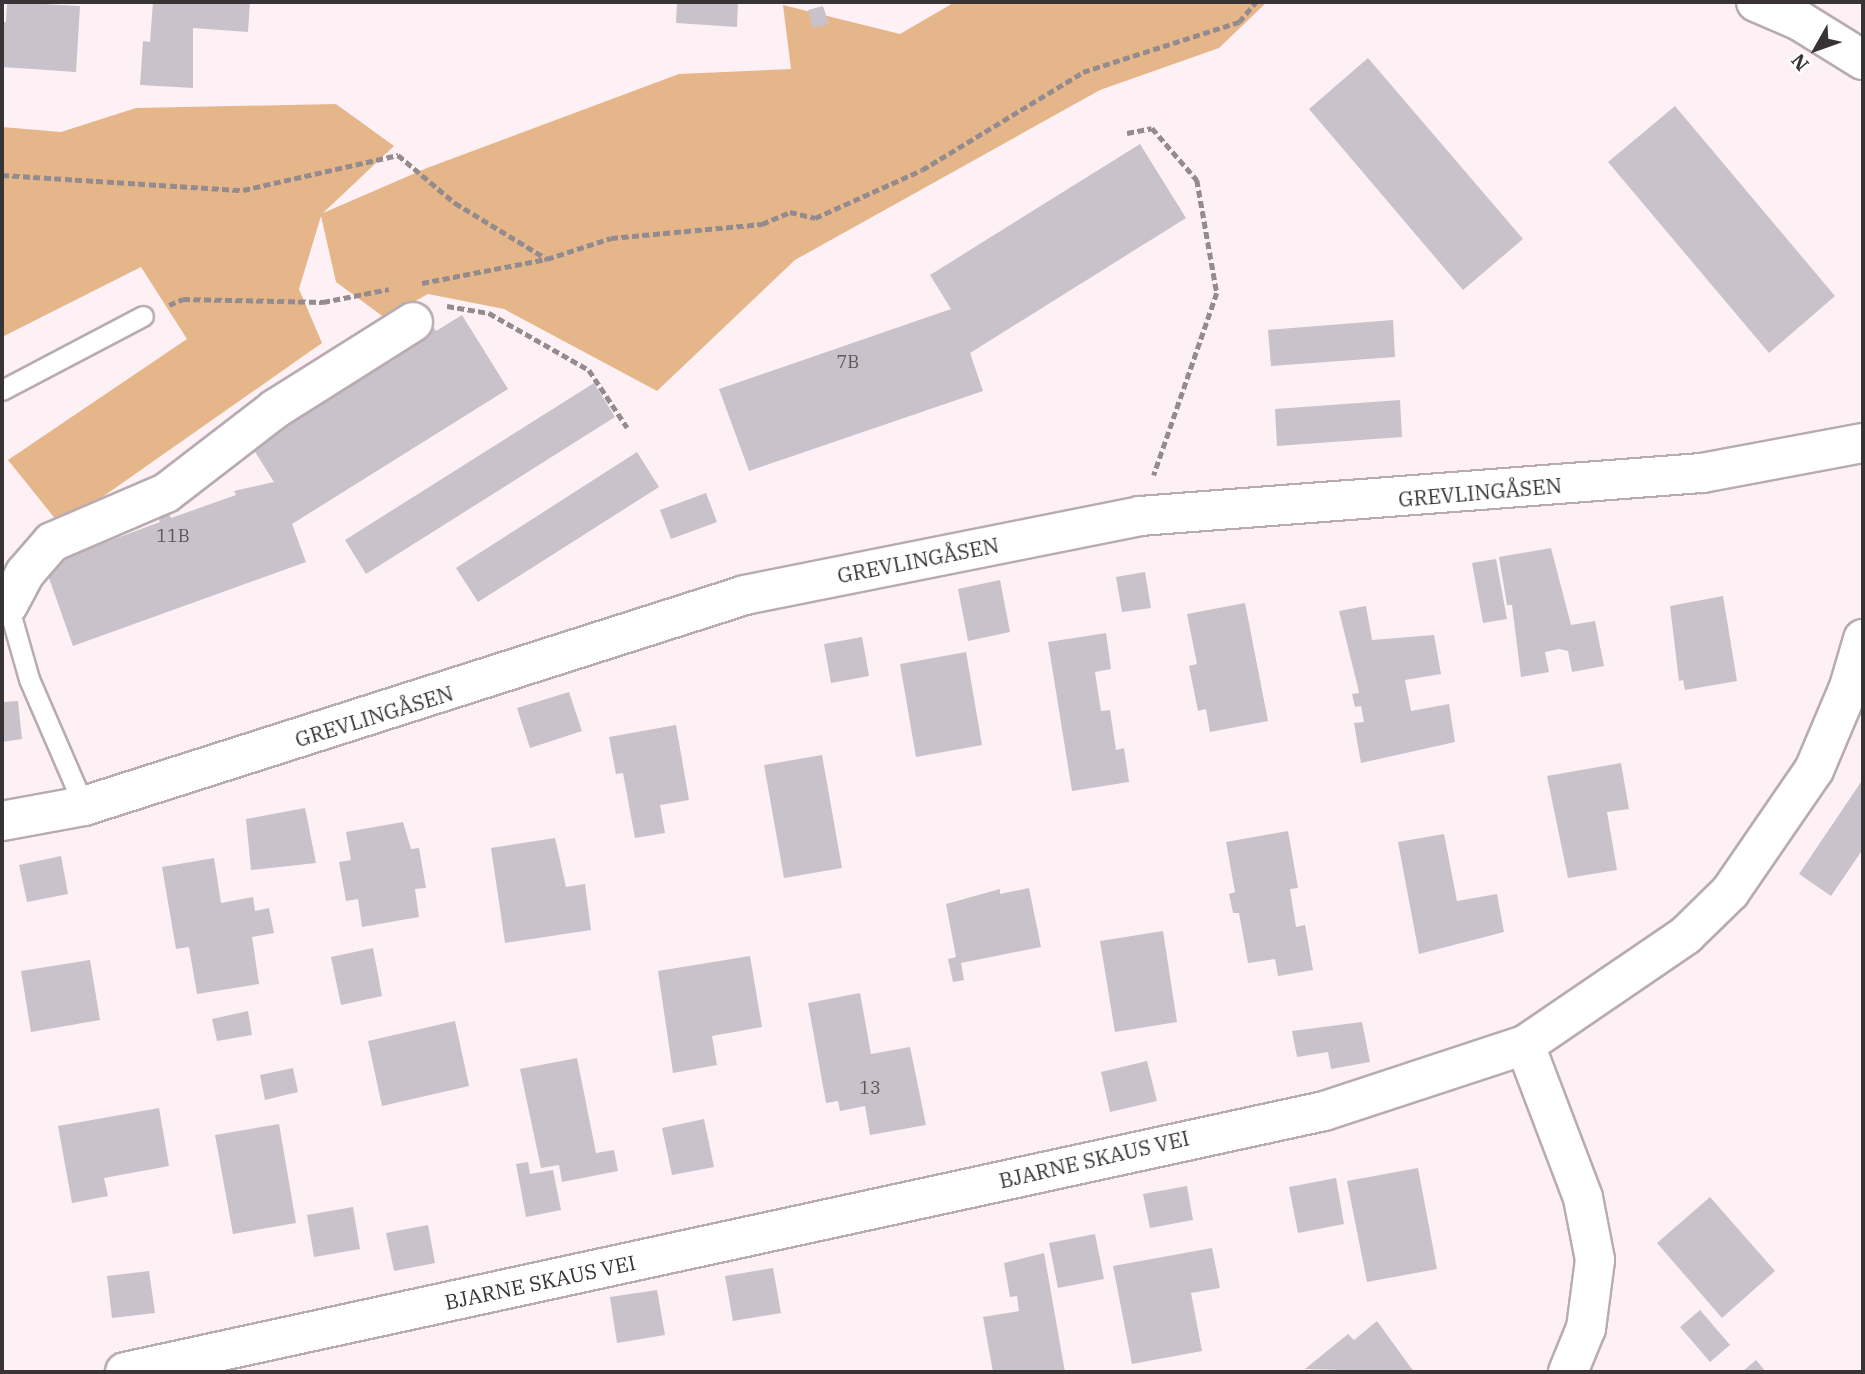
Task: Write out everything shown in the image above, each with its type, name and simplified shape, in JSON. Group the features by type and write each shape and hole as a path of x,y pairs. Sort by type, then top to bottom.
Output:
{"street":[{"path":"1756,2 1800,21 1863,60"},
{"path":"5,595 52,542 166,494 408,304"},
{"name":"GREVLINGÅSEN","path":"2,821 84,806 745,596 1140,516 1702,473 1863,443"},
{"name":"BJARNE SKAUS VEI","path":"125,1372 1324,1111 1525,1045 1686,935 1730,892 1814,769 1849,687 1863,639"},
{"path":"1525,1045 1583,1198 1595,1261 1586,1328 1568,1372"}],"lane":[{"path":"2,390 143,316"},
{"path":"5,595 29,679 84,806"}],"path":[{"path":"415,284 547,259 611,238 762,225 790,212 815,218 922,170 1083,72 1239,22 1256,2"},
{"path":"1127,133 1152,128 1197,180 1217,293 1140,516"},
{"path":"2,175 243,190 398,155 455,203 547,259"},
{"path":"143,316 183,299 458,306 489,313 589,370 627,427"}],"shaded area":[{"path":"955,2 1267,2 1219,48 1100,90 795,260 657,391 504,309 428,294 385,318 336,282 321,216 299,289 322,343 61,526 8,460 187,339 141,267 2,337 2,127 61,132 136,108 336,104 394,146 323,213 427,168 679,74 791,69 783,5 900,34"}],"building":[{"path":"7,2 80,6 76,72 3,67 2,22 6,22"},
{"path":"153,2 250,2 248,32 193,28 193,88 140,85 143,41 150,42"},
{"path":"677,2 738,2 737,27 676,23"},
{"path":"823,6 829,24 813,28 808,10"},
{"path":"1368,58 1523,239 1463,290 1309,109"},
{"path":"1675,106 1835,296 1769,353 1608,162"},
{"path":"1140,144 1186,218 970,353 983,391 749,471 719,389 951,309 930,275"},
{"path":"462,315 508,389 292,524 306,562 73,646 44,564 83,550 82,546 93,542 95,546 160,522 158,518 169,514 171,518 236,495 234,491 274,482 252,447 296,414 298,417 356,381 354,377 364,371 367,375 426,338 423,334 434,328 436,331"},
{"path":"1393,320 1395,357 1271,366 1268,330"},
{"path":"594,383 615,417 366,574 345,540"},
{"path":"1400,400 1402,437 1277,446 1275,409"},
{"path":"637,452 659,487 478,602 456,568"},
{"path":"706,493 717,522 671,539 660,510"},
{"path":"1551,548 1571,625 1595,621 1604,666 1572,672 1568,651 1559,649 1545,652 1549,672 1521,677 1512,605 1507,605 1499,557"},
{"path":"1496,559 1507,619 1483,623 1472,563"},
{"path":"1145,572 1151,608 1122,612 1116,577"},
{"path":"1000,580 1010,632 968,641 958,589"},
{"path":"1723,596 1737,681 1685,690 1683,680 1679,681 1670,606"},
{"path":"1245,603 1268,721 1210,732 1206,709 1198,711 1189,666 1197,664 1187,614"},
{"path":"1366,606 1372,640 1434,635 1441,674 1405,680 1411,711 1449,704 1455,742 1361,763 1354,723 1364,722 1361,706 1355,707 1352,694 1359,693 1339,611"},
{"path":"1106,633 1111,669 1095,672 1101,711 1110,710 1116,750 1124,748 1129,782 1072,791 1048,642"},
{"path":"862,637 869,676 831,683 824,644"},
{"path":"966,652 982,745 916,757 900,664"},
{"path":"569,692 582,731 530,748 517,708"},
{"path":"18,701 22,739 2,742 2,702"},
{"path":"676,725 689,800 660,805 665,833 635,838 623,773 616,774 609,737"},
{"path":"822,755 842,868 784,878 764,765"},
{"path":"1621,763 1629,809 1607,812 1617,870 1568,878 1547,776"},
{"path":"1863,779 1863,849 1831,896 1799,874"},
{"path":"305,808 316,863 251,870 246,819"},
{"path":"403,822 411,849 419,848 426,888 415,889 419,917 362,927 358,899 346,901 339,862 351,860 346,832"},
{"path":"1288,831 1298,888 1290,889 1296,927 1305,925 1313,970 1278,976 1275,959 1248,963 1239,913 1233,913 1229,894 1235,892 1226,842"},
{"path":"1444,834 1457,901 1497,894 1504,932 1419,954 1398,842"},
{"path":"555,838 566,887 585,884 591,930 505,943 491,848"},
{"path":"61,856 68,894 27,902 19,865"},
{"path":"214,858 221,903 253,897 255,911 269,908 274,933 252,937 259,984 197,994 189,947 176,949 162,867"},
{"path":"1029,888 1041,947 961,963 964,980 953,982 948,959 956,957 946,904 1000,889 1000,894"},
{"path":"1163,931 1177,1022 1115,1032 1100,941"},
{"path":"373,948 382,996 341,1005 331,957"},
{"path":"750,956 762,1027 712,1036 717,1065 673,1073 658,971"},
{"path":"90,960 100,1020 31,1032 21,971"},
{"path":"860,993 871,1054 910,1047 926,1125 870,1135 865,1106 840,1111 838,1101 826,1103 808,1003"},
{"path":"248,1011 252,1035 217,1041 212,1019"},
{"path":"455,1021 469,1086 382,1106 368,1041"},
{"path":"1362,1022 1370,1062 1331,1069 1328,1052 1297,1057 1292,1031"},
{"path":"577,1058 596,1153 614,1150 618,1171 562,1182 559,1165 541,1168 520,1069"},
{"path":"1147,1061 1157,1101 1110,1112 1101,1072"},
{"path":"293,1068 298,1092 265,1100 260,1075"},
{"path":"159,1108 169,1166 104,1178 108,1196 72,1203 58,1126"},
{"path":"704,1119 714,1167 672,1175 662,1128"},
{"path":"279,1124 296,1223 233,1234 215,1135"},
{"path":"528,1162 530,1174 553,1170 561,1210 526,1217 516,1164"},
{"path":"1418,1168 1437,1269 1367,1282 1347,1181"},
{"path":"1336,1178 1344,1224 1298,1233 1289,1187"},
{"path":"1187,1186 1193,1220 1150,1228 1143,1194"},
{"path":"1710,1197 1775,1271 1722,1318 1657,1243"},
{"path":"353,1207 360,1249 314,1257 307,1215"},
{"path":"428,1225 435,1263 394,1271 386,1233"},
{"path":"1095,1234 1104,1279 1058,1288 1049,1243"},
{"path":"1212,1248 1220,1288 1191,1293 1202,1351 1132,1364 1113,1266"},
{"path":"1044,1253 1065,1372 993,1372 983,1317 1019,1311 1017,1296 1010,1297 1004,1263"},
{"path":"773,1268 781,1313 733,1321 725,1276"},
{"path":"149,1271 155,1313 112,1318 107,1276"},
{"path":"657,1290 665,1335 617,1343 610,1297"},
{"path":"1700,1310 1730,1345 1710,1362 1680,1327"},
{"path":"1377,1321 1414,1372 1305,1369 1348,1334 1354,1340"},
{"path":"1756,1360 1766,1372 1742,1372"}]}
